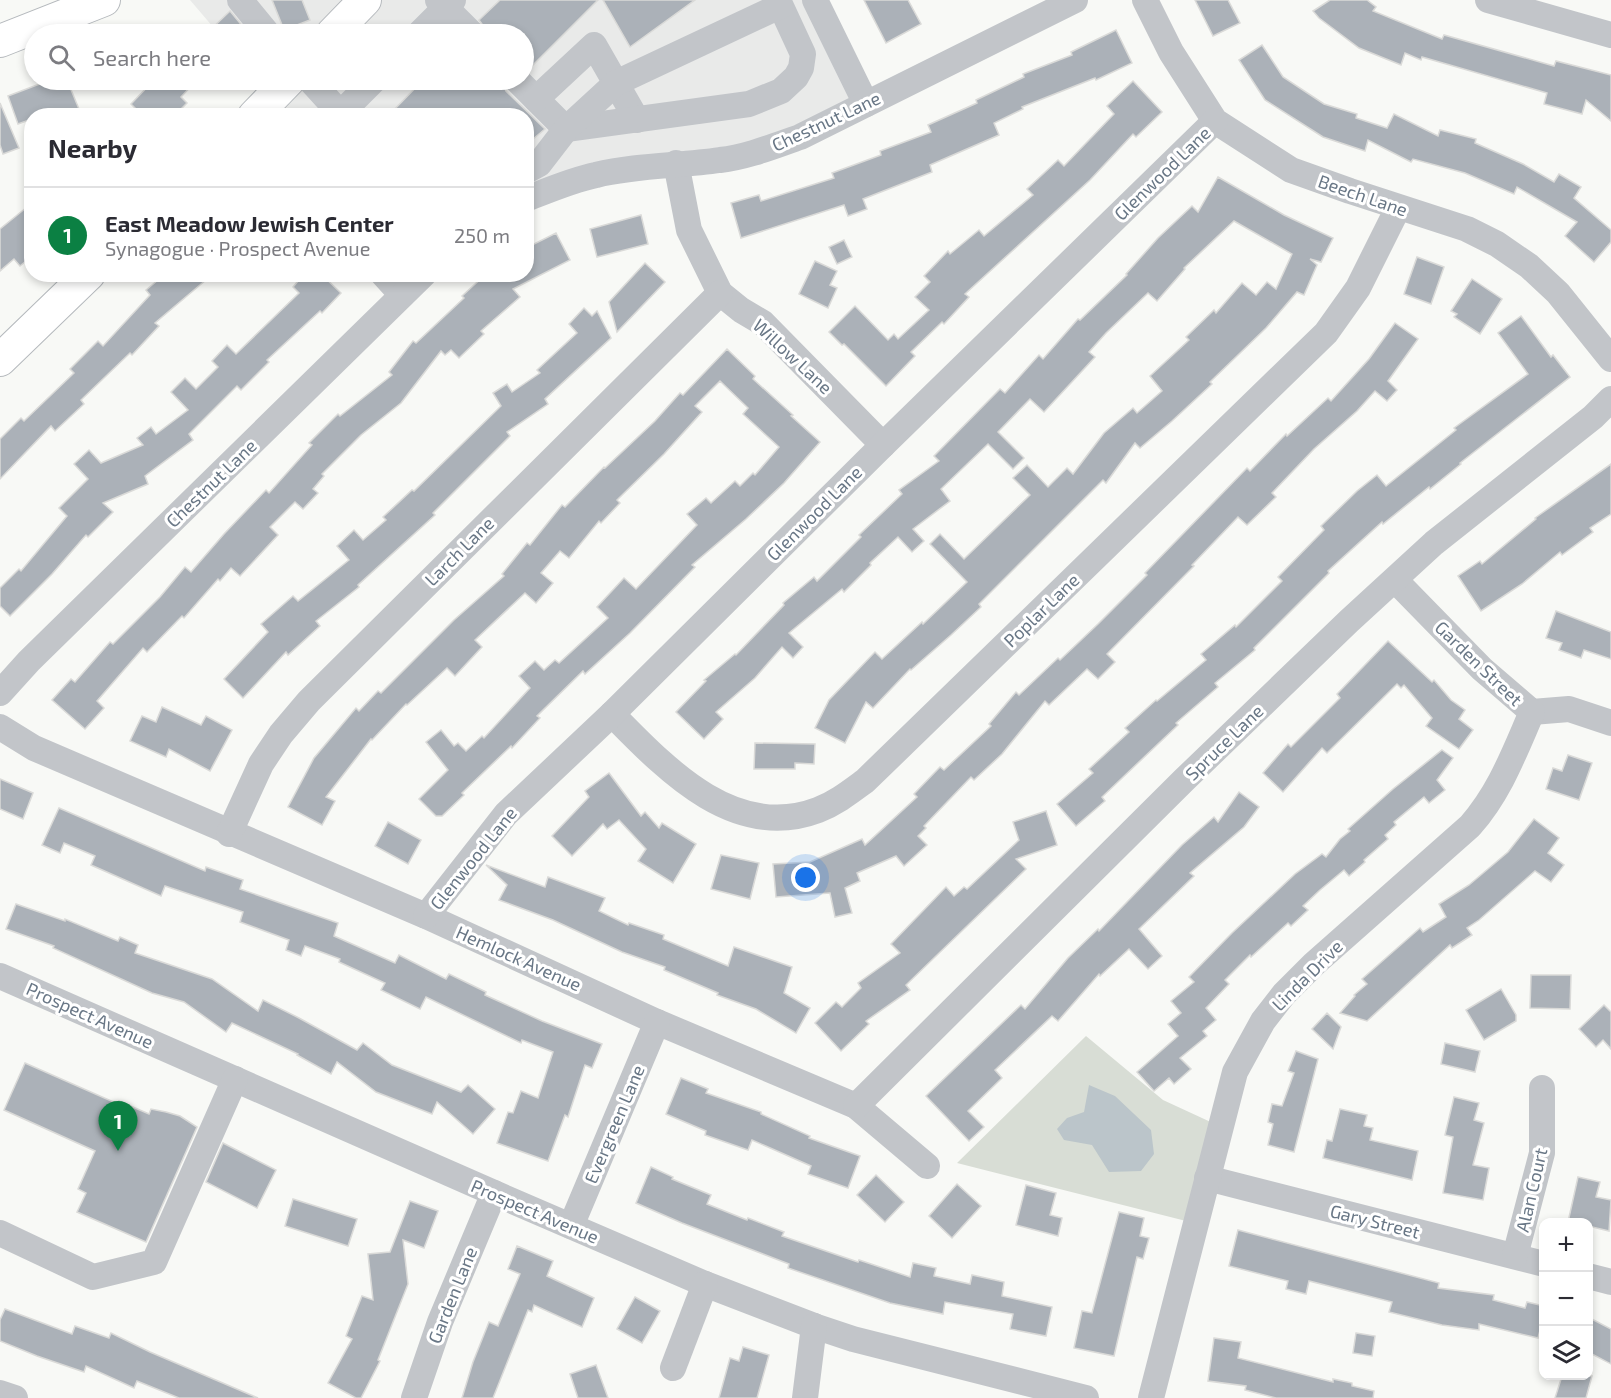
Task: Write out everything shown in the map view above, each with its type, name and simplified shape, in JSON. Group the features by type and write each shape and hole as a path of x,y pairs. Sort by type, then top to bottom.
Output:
{"main road":[{"path":"43,24 104,0"},
{"path":"342,24 365,0"},
{"path":"0,41 24,32"},
{"path":"262,108 279,90"},
{"path":"0,360 81,282"}],"street":[{"path":"240,0 260,24"},
{"path":"816,0 866,104"},
{"name":"Chestnut Lane","path":"534,196 597,174 676,163 721,160 758,152 800,137 1075,0"},
{"name":"Beech Lane","path":"1146,0 1171,52 1215,121 1291,170 1398,208 1467,228 1497,244 1529,266 1558,293 1611,359"},
{"path":"1488,0 1611,35"},
{"path":"427,24 445,3 463,24"},
{"path":"534,167 539,164 566,129 616,83 779,3 803,54 801,68 790,84 781,91 749,104 566,129"},
{"path":"536,99 594,45 637,120"},
{"path":"319,90 334,108"},
{"path":"345,108 364,90"},
{"path":"527,90 566,129"},
{"name":"Glenwood Lane","path":"426,916 506,814 612,714 883,444 1215,121"},
{"name":"Willow Lane","path":"676,163 689,230 720,293 741,310 763,323 883,444"},
{"name":"Poplar Lane","path":"612,714 652,755 684,782 731,809 760,816 789,817 817,810 841,799 865,781 1326,333 1358,288 1398,208"},
{"path":"390,282 402,295"},
{"name":"Chestnut Lane","path":"0,693 38,652 416,282"},
{"name":"Larch Lane","path":"230,834 261,764 281,734 309,701 720,293"},
{"name":"Spruce Lane","path":"856,1106 1184,780 1349,621 1434,543 1593,417 1611,399"},
{"name":"Garden Street","path":"1395,580 1482,669 1532,712 1569,709 1611,723"},
{"name":"Linda Drive","path":"1151,1398 1235,1072 1263,1020 1284,994 1314,964 1483,812 1502,782 1532,712"},
{"name":"Hemlock Avenue","path":"0,727 34,748 230,834 426,916 657,1022 856,1106 927,1166"},
{"name":"Prospect Avenue","path":"0,976 705,1284 853,1339 1086,1398"},
{"name":"Evergreen Lane","path":"571,1226 657,1022"},
{"path":"0,1233 93,1277 154,1263 235,1079"},
{"name":"Alan Court","path":"1515,1256 1542,1153 1542,1088"},
{"name":"Gary Street","path":"1207,1178 1539,1263"},
{"name":"Garden Lane","path":"414,1398 440,1322 494,1193"},
{"path":"1593,1277 1611,1282"},
{"path":"673,1368 705,1284"},
{"path":"805,1398 814,1326"},
{"path":"0,1393 15,1398"}],"shaded area":[{"path":"190,0 815,0 866,104 800,137 534,197 534,108 261,108 271,98 264,90 534,90 534,24 210,24"},
{"path":"1086,1036 1163,1100 1215,1124 1190,1222 957,1163"},
{"path":"1089,1085 1115,1096 1151,1130 1154,1154 1141,1171 1109,1172 1092,1145 1064,1140 1057,1129 1067,1118 1084,1112"}],"building":[{"path":"272,0 302,0 310,20 300,24 282,24"},
{"path":"500,0 598,0 534,64 534,24 482,24 479,20"},
{"path":"603,0 695,0 630,47"},
{"path":"864,0 908,0 921,24 886,43"},
{"path":"1195,0 1228,0 1240,23 1213,36"},
{"path":"1330,0 1367,0 1376,7 1373,11 1442,39 1444,35 1554,66 1556,61 1611,75 1611,121 1586,100 1582,114 1544,104 1547,93 1422,57 1421,60 1405,53 1401,65 1359,48 1313,11"},
{"path":"230,11 241,24 216,24"},
{"path":"1116,30 1132,63 1096,80 1095,78 1022,107 1023,109 994,123 999,135 930,165 932,172 863,199 867,209 848,216 844,205 741,238 731,203 759,195 761,201 834,178 832,173 881,155 880,151 931,132 928,125 977,103 976,100 1024,77 1023,74 1072,55 1071,52"},
{"path":"1262,45 1283,77 1324,104 1357,114 1356,118 1387,128 1394,114 1438,136 1440,130 1476,139 1475,143 1523,164 1554,182 1559,174 1581,187 1574,198 1611,230 1611,242 1594,262 1565,236 1577,222 1517,187 1514,194 1465,173 1413,159 1411,162 1368,140 1365,151 1323,137 1265,100 1239,60"},
{"path":"1133,81 1162,112 1136,137 1133,134 1090,180 965,294 969,297 944,324 942,322 911,352 915,356 886,386 829,332 855,306 888,340 894,334 898,339 929,310 915,297 930,282 924,276 948,251 950,254 979,230 984,236 1033,195 1027,189 1058,160 1064,166 1114,114 1107,106"},
{"path":"24,90 71,90 79,108 24,108 24,122 18,124 8,96"},
{"path":"144,90 188,90 181,97 187,103 182,108 135,108 131,104"},
{"path":"413,90 506,90 523,108 396,108"},
{"path":"0,103 19,148 3,154 0,145"},
{"path":"534,118 545,129 534,138"},
{"path":"1218,177 1284,215 1333,238 1321,262 1310,259 1317,265 1304,295 1297,292 1266,328 1210,382 1212,384 1172,421 1140,448 1135,443 1106,483 1103,480 979,604 981,607 910,669 873,708 866,702 845,743 815,728 829,700 875,652 882,659 967,582 930,544 940,534 964,559 1030,495 1013,478 1027,465 1048,487 1067,468 1073,474 1104,433 1133,408 1137,413 1162,391 1150,376 1189,340 1186,337 1214,310 1216,313 1242,283 1256,295 1267,282 1276,289 1292,254 1234,221 1184,268 1157,301 1148,293 1106,333 1089,352 1095,357 1044,412 1030,399 998,432 1024,458 1013,469 988,444 941,489 950,501 913,529 924,541 912,552 898,537 844,592 842,589 789,633 803,647 793,658 782,647 755,678 716,712 723,719 704,739 676,712 706,681 704,680 736,655 784,605 783,603 814,577 817,581 861,537 859,535 902,494 899,490 939,461 934,456 1000,389 1005,393 1039,355 1043,359 1078,319 1080,320 1127,275 1158,238 1192,206 1198,212"},
{"path":"24,210 24,263 20,266 14,259 0,271 0,229"},
{"path":"641,215 648,244 597,257 590,229"},
{"path":"556,233 570,260 534,278 534,244"},
{"path":"844,240 852,257 837,264 829,247"},
{"path":"1417,257 1444,267 1431,304 1404,294"},
{"path":"815,261 837,271 830,285 837,288 828,308 799,294"},
{"path":"645,263 665,282 617,332 609,302"},
{"path":"1472,279 1502,299 1480,334 1454,317 1457,314 1451,311"},
{"path":"156,282 204,282 155,323 159,326 132,355 130,353 81,400 84,404 55,431 51,426 0,479 0,439 21,418 24,421 74,373 70,369 98,341 103,346 150,295 146,290"},
{"path":"297,282 329,282 341,293 322,313 320,311 267,360 269,362 241,390 237,386 189,434 193,440 145,476 148,484 103,503 113,512 88,537 86,535 52,574 10,616 0,606 0,588 19,569 21,571 67,516 59,508 88,479 74,464 89,450 101,463 143,445 137,438 151,427 156,434 188,410 171,392 185,378 196,389 218,367 212,361 227,345 236,354 299,293 293,287"},
{"path":"477,282 527,282 513,289 520,297 481,331 484,334 459,358 451,350 445,355 441,351 401,403 361,435 322,474 324,476 313,489 318,493 303,509 295,502 270,527 278,535 240,576 231,568 220,581 218,579 184,618 182,616 147,652 143,648 97,701 104,708 85,729 52,700 71,679 75,682 110,642 113,644 160,597 185,567 191,572 266,490 269,493 312,445 309,443 338,414 340,416 392,375 389,372 413,341 416,343 464,298 462,296"},
{"path":"584,308 592,316 597,311 611,338 545,399 548,404 507,432 510,436 433,513 435,515 358,585 359,587 316,621 320,626 288,655 286,652 243,698 224,679 268,632 261,624 293,596 298,601 349,560 337,546 354,530 363,540 386,520 383,517 412,490 414,491 501,406 493,393 507,384 512,392 540,373 537,370 577,333 569,324"},
{"path":"1521,316 1551,357 1553,355 1570,377 1430,489 1429,487 1383,524 1382,522 1328,571 1329,573 1254,648 1255,650 1215,683 1218,687 1176,723 1178,725 1102,797 1105,801 1076,826 1057,804 1093,773 1089,769 1129,732 1125,728 1206,660 1201,654 1235,625 1236,627 1282,581 1278,577 1324,530 1321,526 1377,475 1386,486 1456,430 1454,428 1528,374 1498,333"},
{"path":"1395,323 1418,339 1388,381 1397,390 1387,401 1375,391 1357,411 1314,449 1272,493 1276,497 1247,525 1238,517 1192,565 1194,566 1107,654 1115,662 1098,679 1087,669 1049,705 1045,701 1002,754 974,780 971,777 924,826 926,828 918,836 927,845 904,866 896,856 857,873 860,881 845,888 852,913 835,917 830,893 776,897 773,864 810,862 862,839 865,845 917,797 914,794 940,767 944,770 991,726 989,724 1016,692 1019,695 1098,624 1247,468 1250,471 1286,434 1287,436 1328,398 1331,401 1369,359"},
{"path":"727,349 755,376 753,379 820,442 784,483 692,565 695,567 630,633 585,674 583,671 537,716 540,718 512,748 511,746 462,793 464,795 442,816 436,816 419,799 448,770 426,742 441,730 454,746 458,743 466,751 482,736 484,738 530,688 519,676 535,661 544,670 555,660 559,663 608,618 597,607 624,578 636,589 697,525 687,514 706,498 711,503 735,481 740,486 753,473 755,475 779,447 743,414 748,408 720,381 695,406 702,412 664,454 617,500 620,503 601,523 599,521 569,558 560,551 541,573 553,583 536,603 525,593 475,640 482,647 455,676 447,668 371,739 326,797 335,801 322,825 288,807 314,758 356,708 359,711 378,691 381,693 454,620 504,576 502,574 527,543 530,545 562,505 565,507 604,467 655,421 680,393 683,395"},
{"path":"1611,464 1611,514 1590,528 1593,532 1562,555 1560,552 1522,584 1481,611 1458,576 1480,561 1482,564 1535,518"},
{"path":"1556,611 1611,632 1611,659 1584,650 1581,658 1559,650 1562,643 1546,638"},
{"path":"1388,641 1432,682 1434,680 1451,700 1465,710 1459,719 1473,730 1459,749 1426,726 1432,718 1404,685 1401,688 1397,684 1327,753 1322,748 1283,792 1263,773 1288,744 1291,747 1340,698 1337,694"},
{"path":"162,707 201,725 206,716 232,730 210,771 169,749 166,757 130,741 142,716 156,722"},
{"path":"755,743 815,744 814,764 795,763 795,769 754,769"},
{"path":"1442,750 1453,758 1437,780 1445,790 1429,803 1424,797 1394,822 1396,825 1385,835 1388,839 1364,860 1365,862 1349,876 1344,870 1320,890 1303,906 1308,910 1291,926 1288,923 1251,957 1250,955 1225,980 1229,984 1206,1008 1216,1020 1203,1031 1207,1036 1180,1058 1191,1069 1174,1084 1169,1078 1154,1091 1137,1072 1178,1036 1168,1024 1181,1013 1171,1001 1194,982 1189,977 1295,874 1322,854 1326,857 1340,839 1350,831 1348,829"},
{"path":"1568,755 1592,763 1579,800 1546,789 1553,768 1562,771"},
{"path":"609,773 641,816 645,812 659,828 662,823 696,844 673,883 638,861 646,849 619,820 607,829 603,824 572,856 552,836 589,797 585,791"},
{"path":"0,779 33,793 23,819 0,809"},
{"path":"1239,792 1259,807 1244,827 1190,873 1194,876 1139,929 1162,956 1148,969 1129,949 1100,976 1099,974 1058,1021 1052,1016 995,1070 1002,1078 968,1111 984,1127 969,1141 926,1096 1021,1005 1025,1009 1068,958 1098,929 1099,931 1182,845 1214,817 1218,822"},
{"path":"59,808 205,871 206,867 243,880 240,889 338,923 334,936 395,963 399,955 446,979 449,974 486,992 485,995 542,1021 602,1044 592,1068 585,1065 568,1117 565,1115 548,1161 497,1143 508,1112 513,1113 521,1091 538,1098 553,1052 522,1040 521,1043 426,997 420,1009 381,990 385,983 339,962 340,959 305,946 301,956 286,950 289,940 240,922 243,912 165,886 161,896 91,865 95,856 64,843 60,853 42,845"},
{"path":"1046,811 1057,845 1016,859 1026,869 906,985 910,990 866,1021 869,1024 841,1051 815,1023 836,1002 842,1007 861,988 858,983 900,953 891,944 946,887 954,896 964,887 967,889 1019,840 1013,822"},
{"path":"1534,819 1559,838 1548,853 1564,865 1551,882 1535,871 1467,928 1472,935 1452,948 1450,945 1367,1021 1340,1013 1354,995 1367,984 1362,979 1420,928 1423,932 1446,917 1439,904 1469,885 1508,852"},
{"path":"388,822 421,840 408,864 375,846"},
{"path":"721,855 759,863 750,899 711,889"},
{"path":"486,865 545,887 548,877 605,898 599,911 628,925 629,923 664,935 663,939 728,966 734,947 792,967 784,993 810,1008 796,1033 756,1009 717,995 718,993 664,970 665,967 622,952 553,920 499,900 507,885"},
{"path":"16,904 65,921 65,919 118,941 120,937 138,945 135,953 212,979 258,1011 263,1000 357,1050 363,1043 392,1065 461,1092 468,1085 495,1109 473,1134 437,1102 432,1114 376,1092 337,1062 331,1074 298,1054 232,1023 226,1032 184,1002 152,993 53,948 54,946 6,929"},
{"path":"1531,975 1571,975 1570,1009 1530,1008"},
{"path":"1501,989 1516,1015 1516,1021 1484,1040 1466,1010"},
{"path":"1604,1005 1611,1012 1611,1049 1603,1040 1596,1047 1579,1029"},
{"path":"1327,1013 1341,1027 1333,1049 1312,1029"},
{"path":"1445,1043 1480,1051 1475,1072 1441,1064"},
{"path":"1296,1051 1318,1059 1294,1152 1268,1145 1273,1124 1268,1122 1272,1104 1282,1106 1294,1073 1288,1071"},
{"path":"25,1063 118,1104 119,1101 149,1114 151,1109 180,1116 197,1127 146,1242 77,1212 86,1193 78,1189 95,1151 4,1110"},
{"path":"681,1078 708,1089 706,1093 761,1112 810,1136 809,1138 860,1156 848,1188 808,1174 811,1166 752,1140 748,1150 705,1135 706,1131 666,1114"},
{"path":"1454,1097 1479,1103 1474,1120 1484,1123 1473,1165 1489,1168 1483,1200 1443,1193 1453,1137 1445,1135"},
{"path":"1340,1109 1367,1115 1364,1126 1373,1128 1370,1140 1418,1151 1412,1180 1323,1158 1327,1140 1332,1141"},
{"path":"223,1143 276,1170 257,1208 206,1182"},
{"path":"651,1167 673,1177 672,1179 711,1195 707,1204 784,1232 782,1236 858,1262 859,1260 910,1277 913,1263 936,1268 934,1276 970,1284 972,1275 1004,1282 1002,1296 1052,1307 1046,1336 1010,1329 1013,1314 945,1302 943,1314 890,1303 788,1268 789,1264 682,1223 636,1203"},
{"path":"876,1175 904,1202 885,1222 857,1195"},
{"path":"1578,1177 1600,1182 1596,1197 1611,1200 1609,1231 1593,1227 1593,1218 1569,1218"},
{"path":"957,1184 981,1206 952,1238 929,1216"},
{"path":"1026,1185 1056,1193 1050,1215 1062,1218 1058,1236 1016,1225"},
{"path":"293,1199 357,1219 348,1246 285,1226"},
{"path":"410,1201 438,1211 424,1248 403,1240 408,1284 378,1360 380,1361 361,1398 356,1398 328,1383 352,1339 346,1336 362,1296 373,1300 368,1254 390,1252"},
{"path":"1119,1212 1144,1218 1140,1236 1149,1238 1143,1259 1137,1257 1114,1356 1074,1348 1082,1311 1092,1313"},
{"path":"1238,1230 1439,1283 1438,1288 1494,1295 1493,1300 1525,1308 1527,1302 1539,1305 1539,1334 1538,1338 1479,1324 1479,1330 1442,1325 1389,1312 1392,1302 1309,1281 1306,1294 1286,1289 1288,1281 1229,1266"},
{"path":"517,1246 553,1261 547,1276 594,1298 582,1327 534,1305 532,1312 528,1310 493,1398 462,1398 489,1322 498,1326 520,1274 508,1269"},
{"path":"635,1297 660,1311 642,1343 617,1329"},
{"path":"5,1309 72,1334 75,1326 109,1338 111,1333 258,1398 179,1398 137,1381 134,1388 86,1366 84,1372 37,1356 0,1341 0,1320"},
{"path":"1593,1320 1611,1329 1611,1364 1593,1355"},
{"path":"1356,1333 1375,1336 1372,1356 1353,1353"},
{"path":"1214,1338 1241,1342 1238,1358 1333,1382 1333,1379 1352,1383 1352,1386 1374,1391 1373,1398 1276,1398 1245,1390 1246,1386 1208,1381"},
{"path":"743,1347 769,1355 757,1398 719,1398 730,1358 739,1361"},
{"path":"596,1365 608,1398 578,1398 570,1374"},
{"path":"1561,1380 1591,1380 1586,1398 1555,1398"}],"place":[{"name":"East Meadow Jewish Center","path":"118,1151"}]}
